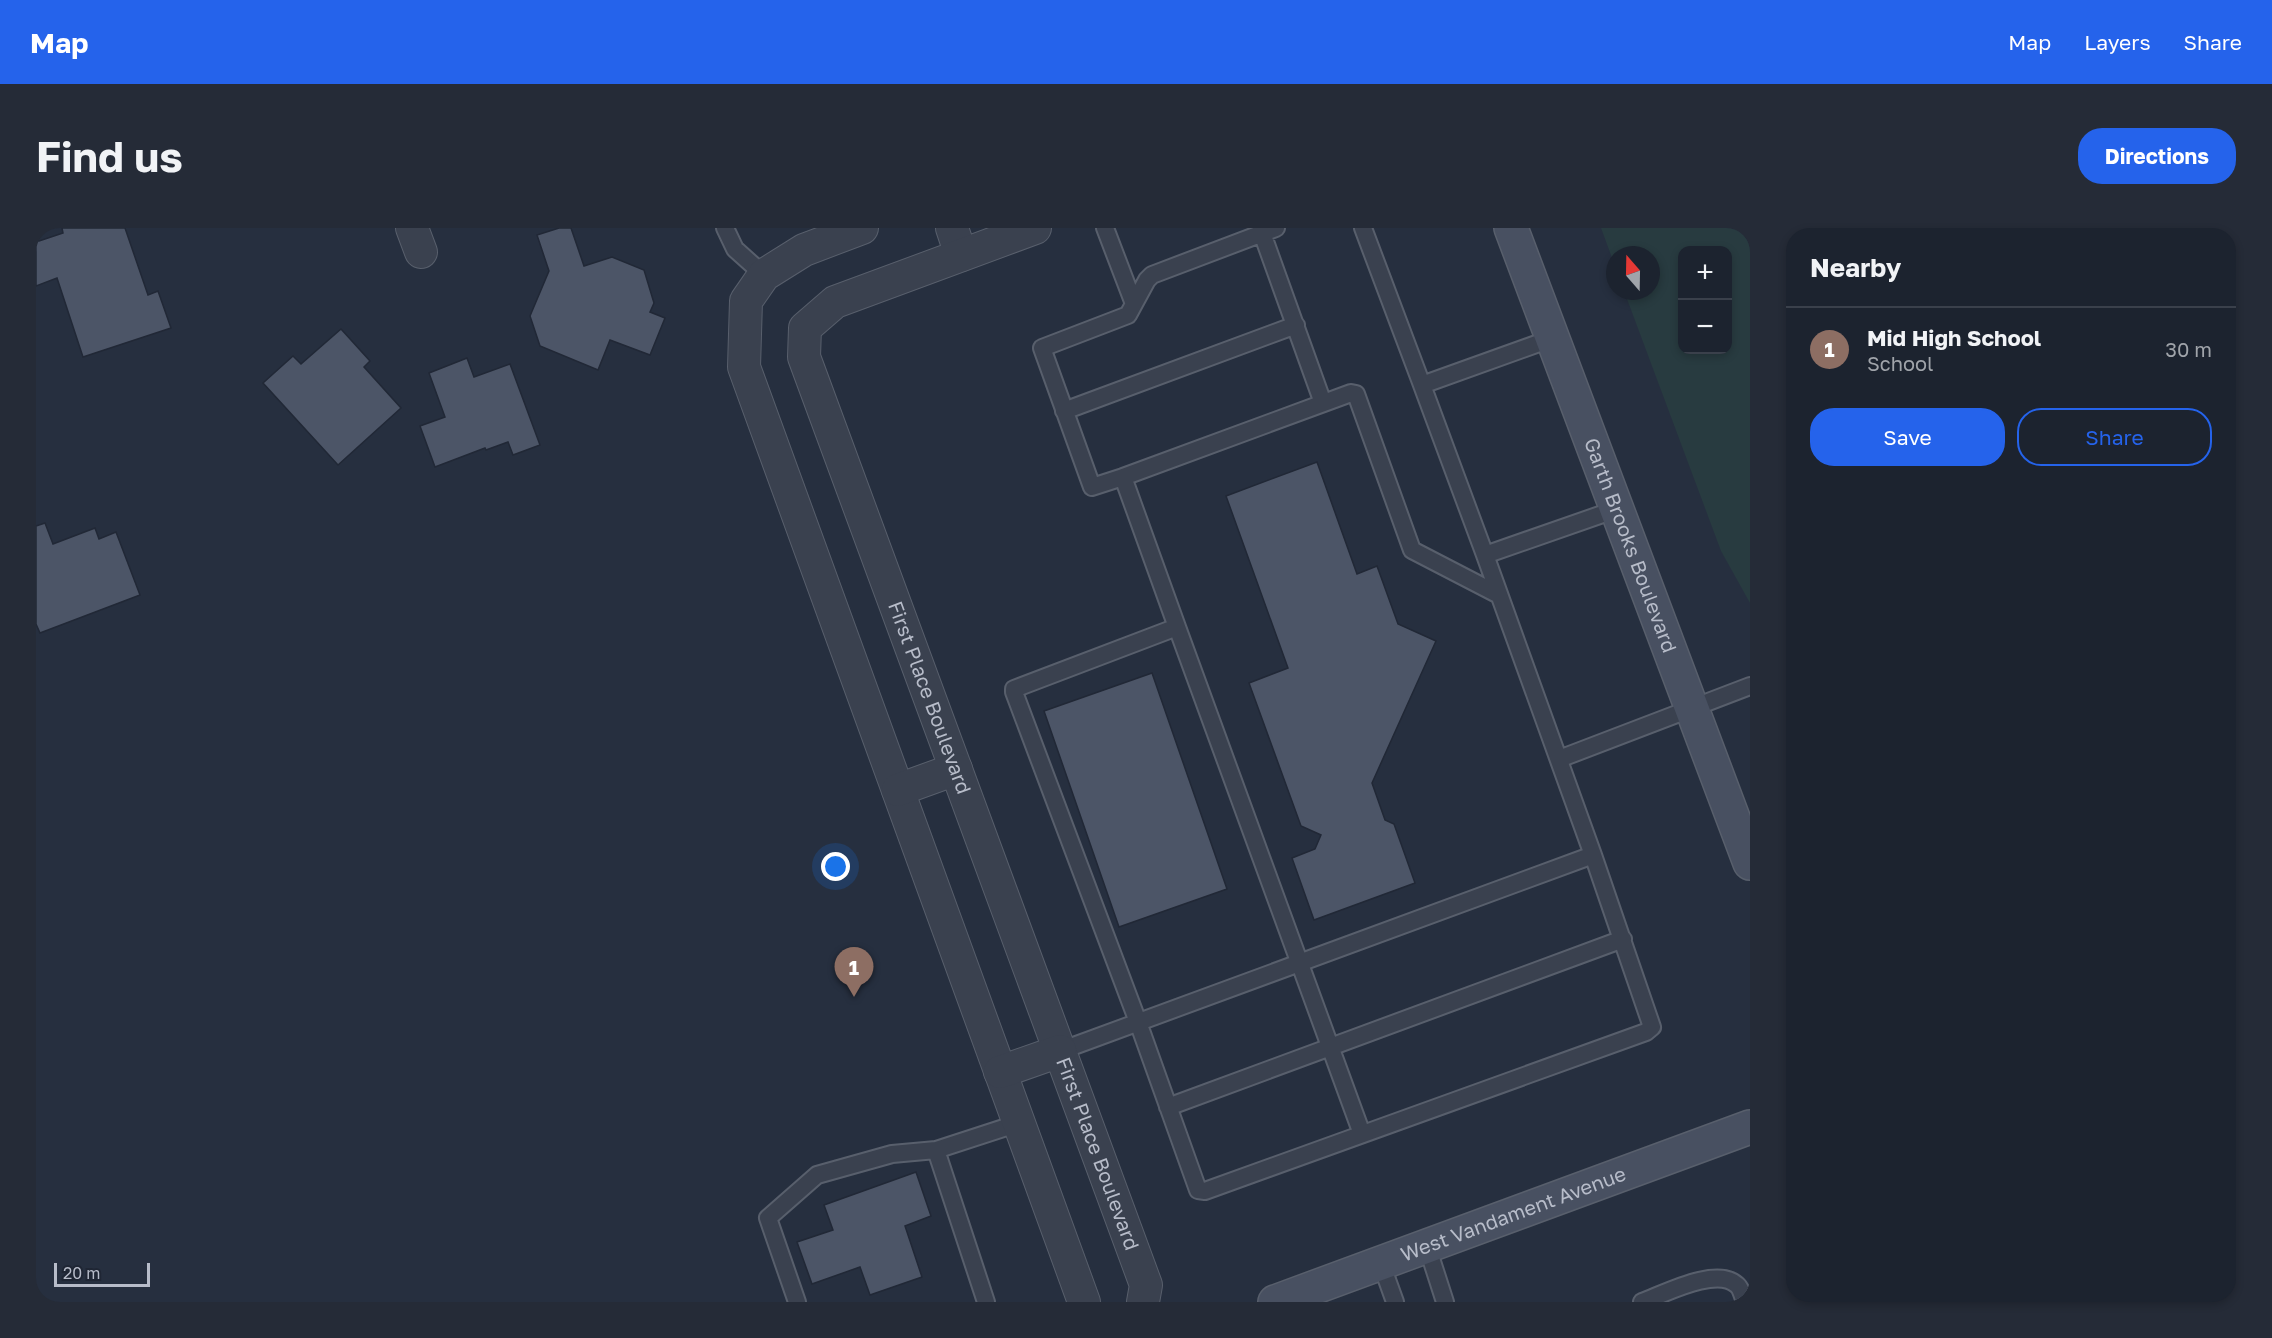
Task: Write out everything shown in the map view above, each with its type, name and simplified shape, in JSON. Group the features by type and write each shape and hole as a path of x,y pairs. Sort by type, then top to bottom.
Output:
{"street":[{"name":"First Place Boulevard","path":"1035,228 957,242 835,302 805,328 804,357 1146,1285 1143,1302"},
{"name":"Garth Brooks Boulevard","path":"1511,228 1750,863"},
{"path":"858,229 804,250 764,275 746,301 744,367 1084,1302"},
{"path":"898,790 956,769"},
{"path":"1000,1072 1060,1051"},
{"name":"West Vandament Avenue","path":"1275,1302 1750,1127"}],"lane":[{"path":"725,228 735,249 764,275"},
{"path":"1105,228 1134,304"},
{"path":"1177,627 1018,686 1014,692 1138,1022 1198,1190 1205,1191 1652,1028 1559,759 1363,228"},
{"path":"1323,403 1296,325 1269,231 1152,275 1128,315 1042,348 1092,487 1351,393 1356,394 1412,550 1499,596"},
{"path":"1064,411 1296,325"},
{"path":"1422,385 1553,338"},
{"path":"1123,477 1362,1134"},
{"path":"1485,555 1617,509"},
{"path":"1559,759 1750,686"},
{"path":"1060,1051 1593,855"},
{"path":"1168,1107 1623,939"},
{"path":"797,1302 768,1218 817,1175 892,1154 936,1150 1019,1124"},
{"path":"936,1150 986,1302"},
{"path":"1427,1246 1445,1302"},
{"path":"1381,1263 1395,1302"},
{"path":"1642,1302 1708,1278 1727,1278 1739,1286 1745,1302"}],"green space":[{"path":"1601,228 1750,228 1750,603 1721,551 1627,300 1660,300 1660,246 1608,246"}],"building":[{"path":"62,228 125,228 148,295 158,291 171,328 83,357 57,278 36,286 36,242 63,233"},
{"path":"559,228 571,228 584,266 612,257 644,270 654,303 650,312 665,318 650,355 610,340 598,370 540,346 530,316 549,271 537,235"},
{"path":"341,329 370,361 364,367 401,408 338,465 263,383 293,356 301,364"},
{"path":"467,358 474,377 510,364 540,445 513,455 508,442 435,467 420,426 445,417 429,373"},
{"path":"1317,462 1357,574 1377,566 1398,624 1436,641 1372,783 1385,820 1394,824 1415,883 1314,920 1292,858 1315,849 1321,835 1301,826 1249,683 1288,668 1226,496"},
{"path":"45,523 53,544 95,528 99,539 116,532 140,595 40,633 36,624 36,526"},
{"path":"1152,673 1227,889 1119,927 1044,711"},
{"path":"916,1172 931,1216 905,1226 922,1277 870,1295 860,1267 812,1284 797,1242 833,1230 824,1205"}],"place":[{"name":"Mid High School","path":"854,997"}]}
